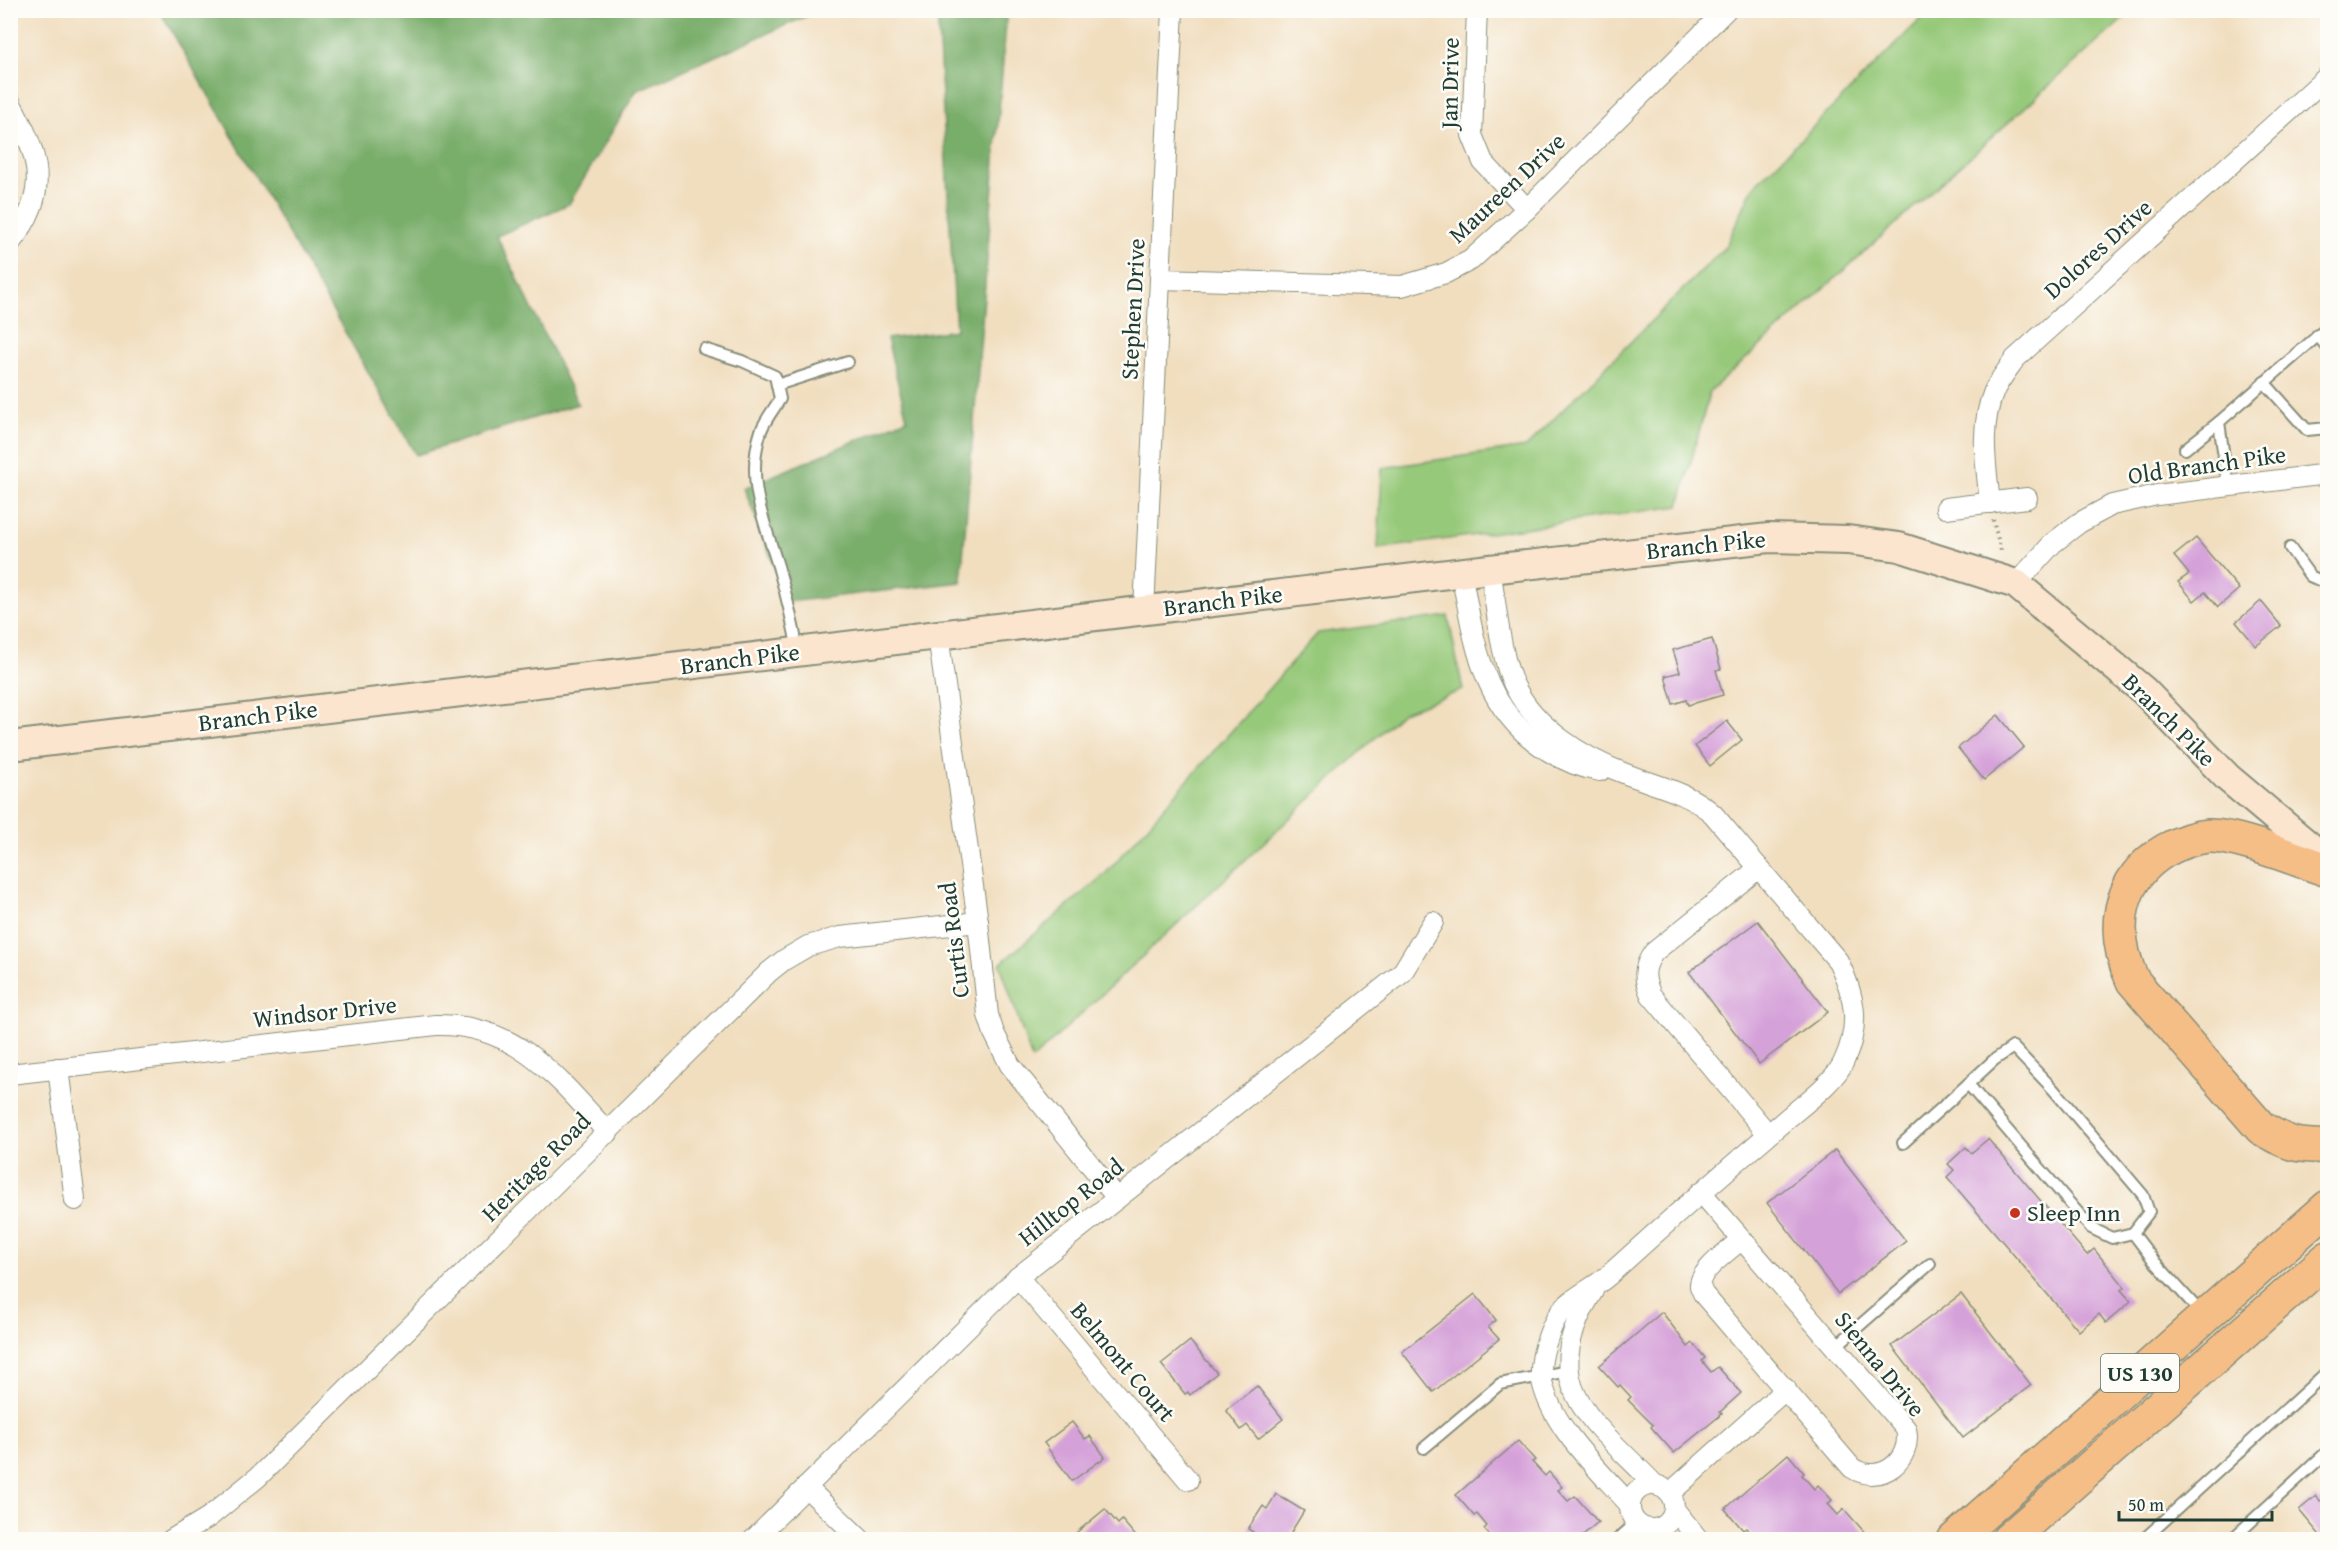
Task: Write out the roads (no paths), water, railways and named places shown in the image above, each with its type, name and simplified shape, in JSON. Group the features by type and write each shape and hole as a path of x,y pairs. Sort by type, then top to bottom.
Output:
{"highway":[{"path":"2328,870 2228,839 2210,836 2190,839 2156,856 2135,878 2123,901 2120,934 2126,966 2133,981 2261,1128 2279,1139 2302,1147 2328,1146"},
{"name":"US 130","path":"1953,1539 2328,1207"},
{"name":"US 130","path":"2008,1539 2328,1258"}],"street":[{"name":"Stephen Drive","path":"1144,610 1173,10"},
{"name":"Jan Drive","path":"1477,10 1472,135 1483,162 1527,209"},
{"name":"Maureen Drive","path":"1160,279 1402,286 1446,273 1471,260 1527,209 1726,10"},
{"name":"Dolores Drive","path":"1990,508 1984,451 1985,422 1995,390 2015,359 2328,76"},
{"path":"10,102 31,142 36,162 37,184 33,208 23,228 10,243"},
{"name":"Old Branch Pike","path":"2016,584 2053,543 2079,523 2112,505 2157,495 2328,474"},
{"path":"1946,508 1990,508 2027,498"},
{"name":"Branch Pike","path":"10,746 1461,572 1769,538 1848,540 1899,547 2016,584 2144,691 2228,778 2328,862"},
{"path":"1490,569 1506,663 1513,684 1525,704 1557,737 1624,774 1678,792 1702,805 1838,961 1850,985 1855,1013 1852,1039 1844,1064 1824,1087 1596,1286 1570,1303 1560,1313 1548,1337 1542,1375 1554,1413 1572,1439 1645,1524 1664,1527 1671,1520 1667,1496"},
{"path":"1461,572 1482,668 1499,704 1513,723 1532,741 1560,759 1593,770 1624,774"},
{"name":"Curtis Road","path":"938,635 978,922 988,1015 1001,1050 1025,1085 1117,1198"},
{"path":"1759,868 1654,952 1646,963 1644,973 1651,995 1768,1134"},
{"name":"Heritage Road","path":"171,1539 209,1517 258,1477 769,972 784,960 808,946 840,937 978,922"},
{"name":"Hilltop Road","path":"753,1539 1018,1277 1402,973 1433,922"},
{"name":"Windsor Drive","path":"10,1074 459,1024 498,1035 517,1045 546,1068 608,1133"},
{"path":"58,1068 75,1200"},
{"name":"Sienna Drive","path":"1701,1192 1742,1239 1906,1429 1908,1440 1906,1451 1885,1471 1873,1476 1862,1474 1852,1468 1704,1295 1700,1286 1701,1278 1742,1239"},
{"name":"Belmont Court","path":"1018,1277 1188,1480"},
{"path":"1596,1286 1575,1323 1568,1354 1568,1371 1573,1389 1593,1420 1667,1496 1699,1539"},
{"path":"1667,1496 1786,1389"},
{"path":"1645,1524 1634,1494 1643,1486 1667,1496"},
{"path":"806,1487 861,1539"}],"lane":[{"path":"2185,449 2219,423 2328,327"},
{"path":"2317,335 2328,348"},
{"path":"704,349 742,360 775,376 780,399 761,429 755,461 755,483 761,517 792,618 798,652"},
{"path":"777,385 848,362"},
{"path":"2264,382 2307,429 2328,428"},
{"path":"2219,423 2228,486"},
{"path":"2290,548 2310,576 2328,584"},
{"path":"1903,1143 1994,1060 2013,1047 2053,1089 2143,1195 2149,1212 2133,1233 2112,1238 2091,1227 1968,1084"},
{"path":"2133,1233 2155,1262 2205,1316"},
{"path":"1835,1347 1930,1264"},
{"path":"1424,1448 1500,1384 1568,1371"},
{"path":"2143,1539 2328,1371"},
{"path":"2231,1539 2328,1451"},
{"path":"1617,1539 1645,1524"}],"place":[{"name":"Sleep Inn","path":"2015,1213"}]}
